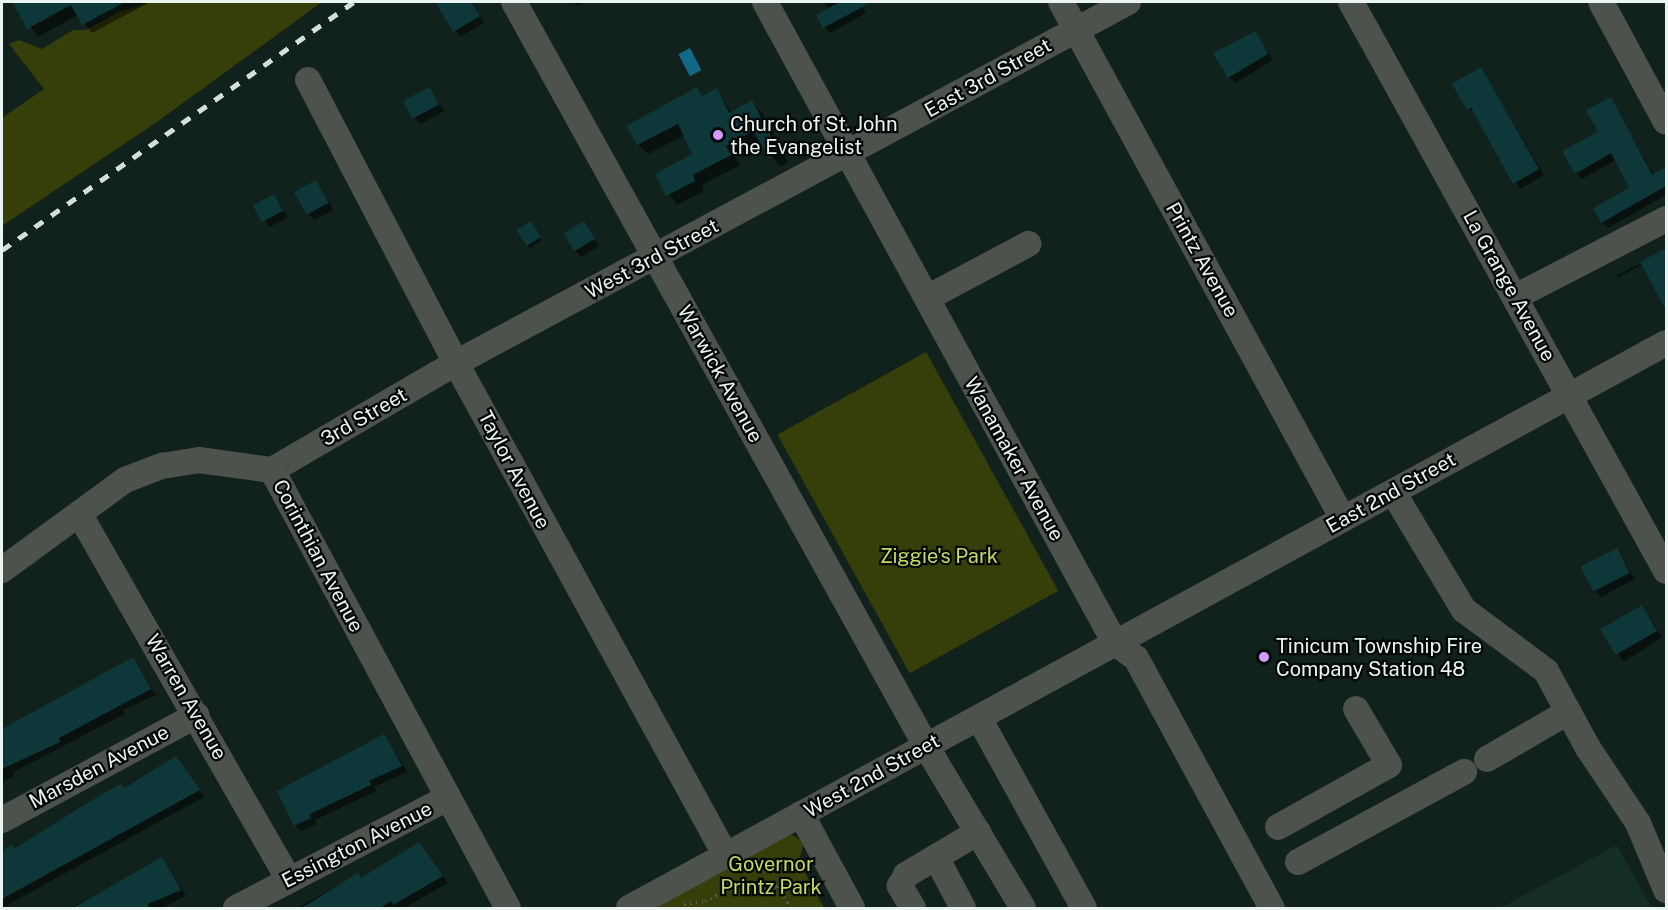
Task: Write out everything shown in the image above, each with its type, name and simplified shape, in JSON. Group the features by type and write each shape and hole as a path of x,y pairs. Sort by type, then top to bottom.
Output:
{"street":[{"name":"Warwick Avenue","path":"514,2 926,746 1023,909"},
{"name":"Wanamaker Avenue","path":"765,2 1115,643 1136,658 1272,909"},
{"name":"Printz Avenue","path":"1061,2 1343,519"},
{"name":"East 3rd Street","path":"848,154 1128,2"},
{"name":"La Grange Avenue","path":"1351,2 1666,571"},
{"path":"1601,2 1666,122"},
{"name":"Taylor Avenue","path":"308,80 456,363 726,856"},
{"name":"West 3rd Street","path":"456,363 848,154"},
{"path":"1515,297 1666,219"},
{"path":"927,298 1028,244"},
{"name":"East 2nd Street","path":"1115,643 1666,343"},
{"name":"3rd Street","path":"272,470 456,363"},
{"name":"Corinthian Avenue","path":"2,570 125,480 162,466 199,460 272,470 508,909"},
{"path":"1393,492 1464,609 1546,671 1568,712 1638,823 1666,891"},
{"name":"Warren Avenue","path":"80,515 197,715 289,880"},
{"name":"West 2nd Street","path":"629,909 1115,643"},
{"path":"1278,827 1389,765 1356,709"},
{"path":"1487,759 1568,712"},
{"name":"Marsden Avenue","path":"2,820 197,715"},
{"path":"979,718 1084,909"},
{"path":"1298,862 1464,772"},
{"name":"Essington Avenue","path":"236,909 447,798"},
{"path":"801,814 852,909"},
{"path":"913,909 900,886 906,875 978,832"},
{"path":"936,857 963,909"}],"path":[{"path":"681,904 705,901 730,888 764,882 778,886 791,909"}],"shaded area":[{"path":"1617,845 1652,908 1500,908"}],"green space":[{"path":"151,2 322,2 154,124 2,226 2,118 44,89 9,44 19,40 42,49 73,30 86,30 119,12"},
{"name":"Ziggie's Park","path":"926,352 1058,591 910,673 777,434"},
{"name":"Governor Printz Park","path":"788,833 804,842 799,861 824,908 643,908"}],"water":[{"path":"690,48 701,70 690,76 678,54"}],"building":[{"path":"12,2 125,2 82,25 71,5 27,29"},
{"path":"435,2 471,2 480,16 453,32"},
{"path":"840,2 872,2 823,28 816,15"},
{"path":"1256,31 1268,54 1228,78 1213,53"},
{"path":"1481,67 1539,169 1513,184 1471,108 1467,110 1452,84"},
{"path":"430,87 439,105 412,118 403,101"},
{"path":"697,87 702,96 717,88 729,113 752,100 779,152 769,158 753,131 726,146 731,155 693,175 695,181 666,196 655,174 692,154 678,124 637,145 626,126"},
{"path":"1611,97 1652,175 1666,167 1666,186 1601,223 1593,208 1629,188 1611,153 1575,174 1562,151 1598,132 1586,110"},
{"path":"316,180 329,203 307,215 294,192"},
{"path":"274,194 283,211 262,222 253,205"},
{"path":"531,221 541,237 527,246 517,230"},
{"path":"584,221 595,239 574,251 563,233"},
{"path":"1666,248 1666,310 1640,262"},
{"path":"1617,548 1630,573 1593,592 1580,567"},
{"path":"1642,605 1657,631 1615,655 1600,629"},
{"path":"133,657 151,689 59,738 60,742 2,769 2,729"},
{"path":"384,734 402,766 369,781 371,785 310,814 311,818 294,826 277,791"},
{"path":"176,756 200,790 2,899 2,852 12,844 15,848 121,784 124,788"},
{"path":"419,842 443,876 393,905 391,901 379,909 300,909 358,873 361,878"},
{"path":"162,857 181,890 148,904 149,909 71,909"}],"railway":[{"path":"2,250 353,2"}],"place":[{"name":"Church of St. John the Evangelist","path":"718,135"},
{"name":"Tinicum Township Fire Company Station 48","path":"1264,657"}]}
